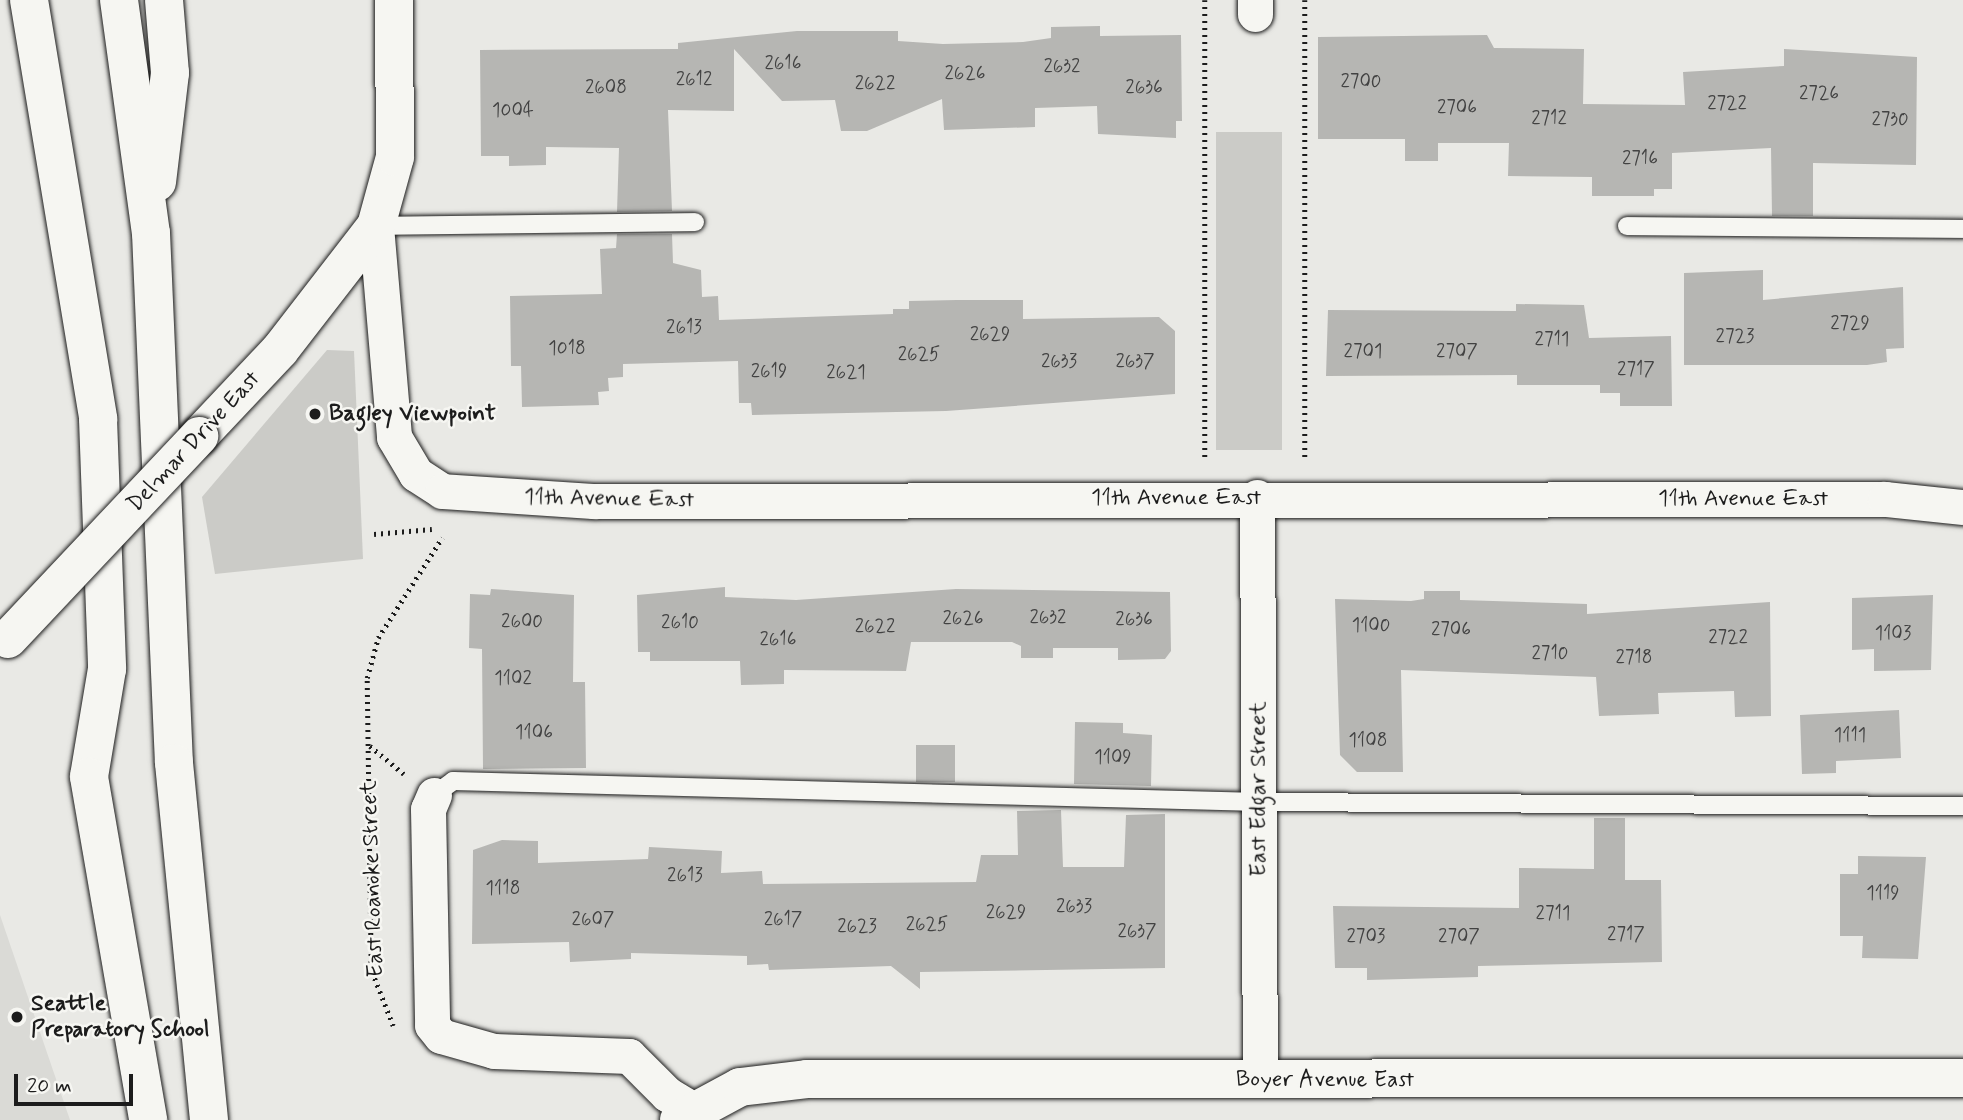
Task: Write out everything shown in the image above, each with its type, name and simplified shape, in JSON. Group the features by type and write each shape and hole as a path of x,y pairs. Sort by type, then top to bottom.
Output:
{"main road":[{"path":"119,0 150,233 174,763 209,1120"},
{"path":"150,233 170,72 164,0"},
{"path":"376,226 395,157 394,0"},
{"path":"28,7 98,419 107,670 92,789 148,1120"},
{"name":"Delmar Drive East","path":"4,643 280,350 376,226"},
{"name":"Boyer Avenue East","path":"686,1115 740,1087 796,1079 1963,1078"}],"street":[{"name":"11th Avenue East","path":"376,226 388,411 403,457 433,488 469,495 594,501 1257,497 1885,499 1963,507"},
{"name":"East Edgar Street","path":"1257,497 1260,1080"},
{"name":"Boyer Avenue East","path":"420,785 428,809 432,1025 442,1036 494,1051 629,1056 686,1115"}],"lane":[{"path":"376,226 695,222"},
{"path":"1627,226 1963,229"},
{"path":"420,785 453,781 1260,802 1963,806"}],"path":[{"path":"1205,0 1205,458"},
{"path":"1305,0 1305,457"},
{"path":"374,534 443,528"},
{"name":"East Roanoke Street","path":"383,1012 371,970 367,678 378,638 442,538"},
{"name":"East Roanoke Street","path":"369,745 420,785"}],"shaded area":[{"path":"1216,132 1282,132 1282,450 1216,450"},
{"name":"Bagley Viewpoint","path":"327,350 354,351 363,559 215,574 202,497"},
{"name":"Seattle Preparatory School","path":"0,915 70,1120 0,1120"}],"building":[{"path":"1100,26 1100,36 1181,35 1182,121 1176,121 1176,138 1098,134 1097,106 1035,108 1035,127 944,130 942,99 867,131 841,131 835,100 782,101 734,49 734,111 668,110 672,211 617,212 619,148 546,147 546,165 509,166 509,156 481,156 480,50 678,49 678,43 797,31 898,31 898,41 943,44 1023,42 1051,38 1051,27"},
{"path":"1487,35 1494,48 1584,49 1583,104 1685,105 1683,72 1784,66 1784,49 1917,57 1916,165 1813,163 1813,216 1772,216 1771,148 1672,153 1672,189 1654,189 1654,196 1592,196 1592,177 1508,176 1509,143 1438,143 1438,161 1405,161 1405,139 1318,139 1318,37"},
{"path":"617,234 672,234 673,263 701,270 702,297 718,296 719,320 893,314 893,309 909,309 909,301 957,300 1023,300 1023,319 1159,317 1175,331 1175,394 946,411 752,415 751,403 739,403 738,361 623,364 623,377 608,378 609,391 598,392 599,405 522,407 521,366 511,366 510,296 602,294 600,249 616,248"},
{"path":"1763,270 1763,300 1903,287 1904,348 1886,349 1887,362 1867,365 1684,365 1684,273"},
{"path":"1516,304 1584,305 1589,338 1671,336 1672,406 1620,406 1620,393 1600,393 1600,385 1517,385 1517,375 1326,376 1328,310 1516,311"},
{"path":"725,587 725,597 796,600 956,589 1170,592 1171,651 1165,659 1118,660 1118,648 1053,648 1053,658 1021,658 1021,646 1012,642 911,642 906,671 784,670 784,684 741,685 740,661 650,661 650,652 638,652 637,595"},
{"path":"491,589 574,595 573,682 585,682 586,768 483,769 482,649 469,648 470,594 490,595"},
{"path":"1424,591 1460,591 1460,600 1587,604 1587,614 1770,602 1771,716 1735,717 1734,691 1658,693 1659,714 1599,716 1596,677 1401,670 1403,772 1357,772 1340,755 1335,599 1411,601 1424,599"},
{"path":"1933,595 1931,670 1874,671 1874,649 1852,650 1852,598"},
{"path":"1899,710 1901,758 1836,761 1836,773 1802,774 1800,715"},
{"path":"1075,722 1123,723 1123,733 1152,735 1151,786 1074,784"},
{"path":"916,745 955,745 955,782 916,782"},
{"path":"1061,810 1063,867 1124,867 1126,815 1165,814 1165,968 920,972 920,989 891,966 769,970 768,964 747,965 747,956 631,953 631,959 570,962 569,942 472,944 473,850 502,840 538,841 538,863 648,859 649,847 722,851 721,873 762,871 763,884 976,882 981,855 1018,855 1017,811"},
{"path":"1594,818 1625,818 1625,880 1661,880 1662,962 1478,966 1478,977 1367,980 1367,968 1335,968 1333,906 1519,908 1519,868 1594,869"},
{"path":"1858,856 1926,857 1918,959 1862,958 1863,936 1840,936 1840,874 1858,874"}],"place":[{"name":"Bagley Viewpoint","path":"315,414"},
{"name":"Seattle Preparatory School","path":"17,1017"}]}
